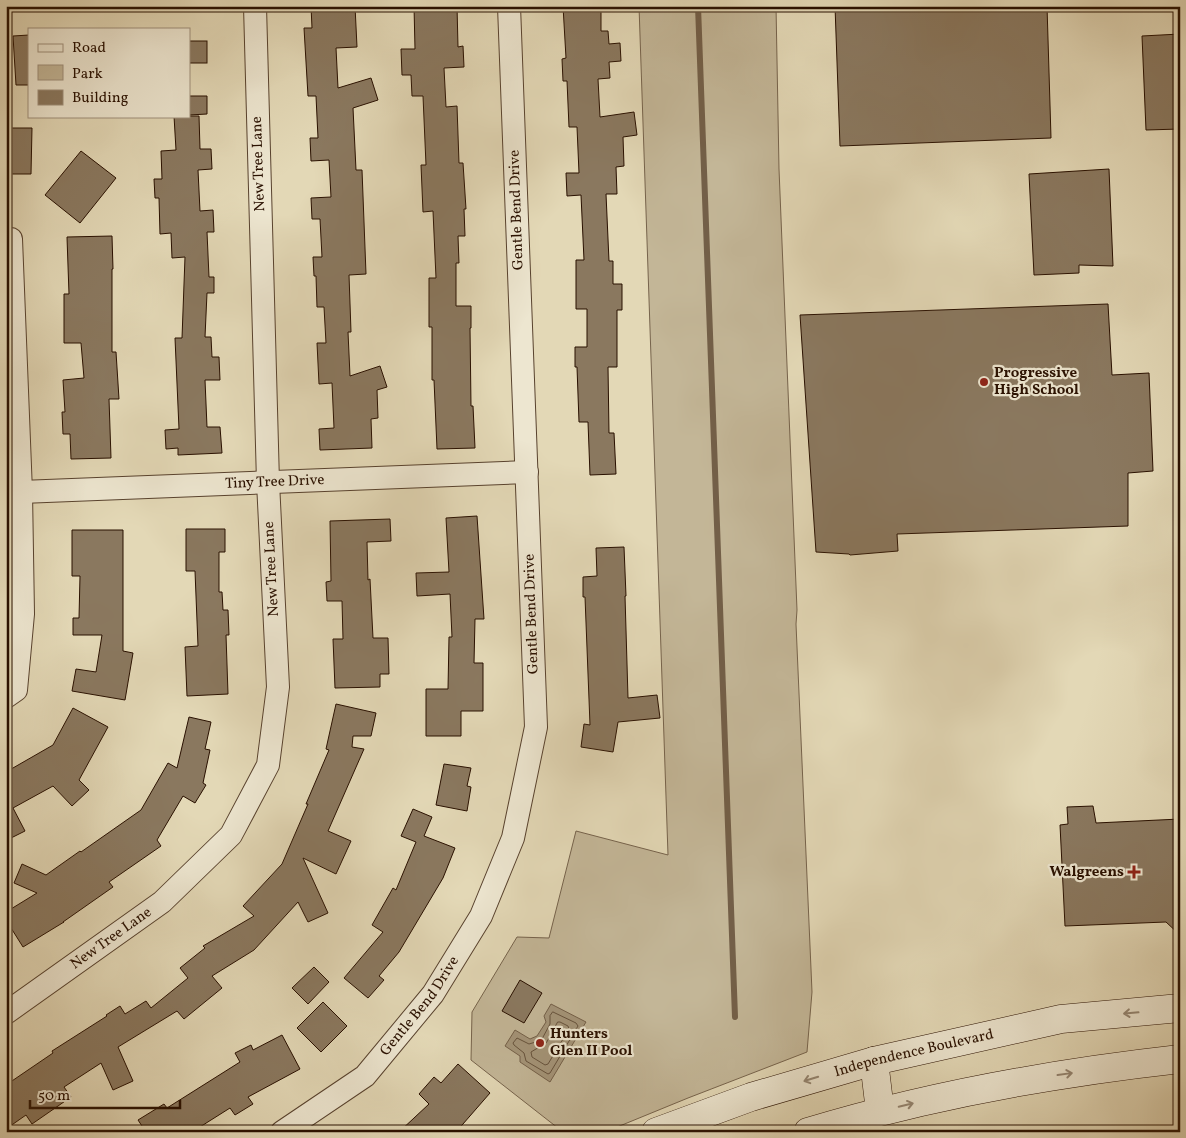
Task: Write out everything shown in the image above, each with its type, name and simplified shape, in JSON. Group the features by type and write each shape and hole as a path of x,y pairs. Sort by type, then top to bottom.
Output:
{"main road":[{"name":"Independence Boulevard","path":"656,1132 751,1097 874,1060 1061,1020 1180,1008"},
{"path":"808,1132 880,1111 949,1095 1056,1075 1180,1059"},
{"path":"874,1060 880,1111"}],"street":[{"name":"New Tree Lane","path":"6,1014 162,902 231,835 268,765 278,687 268,482 255,6"},
{"name":"Gentle Bend Drive","path":"282,1132 365,1076 433,994 481,916 513,838 536,727 509,6"},
{"path":"6,239 11,240 21,492 23,614 16,690 6,697"},
{"name":"Tiny Tree Drive","path":"21,492 527,472"}],"green space":[{"path":"639,6 776,6 779,169 812,992 807,1052 605,1132 563,1132 471,1060 472,1012 517,937 549,938 576,831 668,855"}],"water":[{"name":"Hunters Glen II Pool","path":"551,1004 586,1022 550,1082 520,1062 520,1056 505,1046 515,1030 530,1039 537,1036 546,1022 544,1016"}],"building":[{"path":"311,6 355,6 357,47 336,48 338,88 371,78 378,100 353,108 356,170 362,170 366,274 349,275 351,332 348,332 350,376 380,366 387,387 377,390 378,418 371,419 372,448 320,450 319,429 334,428 332,383 319,384 317,343 326,343 324,307 317,307 313,257 322,257 320,219 312,219 311,198 331,197 329,160 311,161 310,138 318,138 316,96 308,96 304,28 312,28"},
{"path":"414,6 457,6 458,47 463,46 464,67 444,68 446,107 457,106 459,163 463,163 466,209 464,209 465,236 458,236 459,263 456,263 456,306 471,306 471,406 473,406 475,448 437,449 434,380 432,380 432,327 429,327 429,278 436,278 433,211 423,212 421,165 426,165 423,96 412,96 411,75 402,75 401,49 415,49"},
{"path":"563,6 601,6 601,31 608,31 609,44 620,43 621,61 609,62 610,78 598,79 600,117 634,112 637,135 623,137 624,166 616,167 617,194 606,194 609,261 613,261 613,284 622,284 622,310 617,310 617,367 608,367 609,433 614,433 616,474 590,475 588,422 579,422 575,347 587,347 587,309 576,309 576,260 584,260 581,195 567,196 566,173 579,173 577,127 569,127 567,81 563,81 562,59 566,58"},
{"path":"835,6 1047,6 1051,138 840,146"},
{"path":"1180,34 1180,129 1146,130 1142,36"},
{"path":"28,35 28,85 16,85 13,36"},
{"path":"190,41 207,41 207,63 190,63"},
{"path":"190,96 207,96 207,114 190,115"},
{"path":"199,116 200,149 211,149 212,169 198,170 200,211 213,210 214,232 207,232 209,277 214,277 214,293 207,293 205,337 211,337 212,357 219,357 220,380 205,380 207,427 220,427 222,453 178,455 178,448 166,449 165,430 179,429 175,338 182,338 185,257 172,258 171,233 160,234 159,198 155,198 154,179 162,179 161,151 176,150 174,118"},
{"path":"6,128 32,128 31,174 6,174"},
{"path":"81,151 116,178 80,223 45,195"},
{"path":"1109,169 1113,266 1079,265 1079,273 1034,275 1029,174"},
{"path":"112,236 112,352 116,352 119,399 109,399 111,458 71,459 70,434 63,434 62,412 65,412 63,380 84,378 81,343 64,343 64,294 69,294 67,237"},
{"path":"1108,304 1112,375 1149,373 1153,471 1128,473 1128,526 897,534 898,551 850,555 816,552 800,315"},
{"path":"477,516 484,619 475,619 474,663 483,663 483,711 461,711 461,736 426,736 426,689 448,689 449,637 452,637 450,594 417,596 416,573 449,572 446,518"},
{"path":"390,519 391,541 367,542 373,638 388,638 389,674 380,674 380,687 335,688 333,639 343,639 342,601 327,601 326,582 331,581 330,521"},
{"path":"186,529 225,529 225,552 219,552 219,592 222,592 223,610 228,610 229,635 226,635 228,694 187,696 185,647 198,646 195,571 186,571"},
{"path":"72,530 123,530 123,651 133,653 125,700 72,691 76,669 96,672 102,635 73,635 73,618 79,618 80,576 72,576"},
{"path":"624,547 628,698 657,695 660,718 618,722 613,752 581,747 584,724 590,725 583,577 597,576 596,548"},
{"path":"336,704 376,713 371,736 353,736 352,747 364,749 328,831 351,841 336,874 303,858 328,913 308,922 298,902 254,950 212,976 222,988 184,1019 177,1011 118,1047 133,1081 113,1090 101,1063 64,1087 71,1097 32,1124 26,1115 6,1129 6,1085 53,1053 52,1051 120,1006 125,1014 146,1001 151,1008 188,978 180,968 205,948 203,946 254,916 243,906 282,864 329,750 326,749"},
{"path":"73,708 108,727 79,780 89,790 72,806 53,786 13,808 25,831 11,838 6,829 6,772 53,745"},
{"path":"189,717 211,722 205,749 210,750 203,783 206,785 195,803 183,796 157,840 161,846 109,882 113,887 64,922 23,947 6,920 6,912 37,893 14,883 22,864 46,875 141,810 168,763 177,768"},
{"path":"444,764 471,768 467,786 471,787 467,811 436,805"},
{"path":"1093,806 1096,823 1180,819 1180,935 1166,922 1065,926 1060,825 1068,824 1067,807"},
{"path":"413,809 432,817 424,836 455,848 443,878 399,952 379,976 384,980 368,998 344,978 383,932 372,925 393,888 396,890 416,842 401,836"},
{"path":"314,967 329,982 308,1004 292,988"},
{"path":"520,980 542,993 524,1023 502,1011"},
{"path":"323,1002 347,1026 321,1052 297,1028"},
{"path":"282,1035 300,1069 248,1097 253,1104 235,1115 230,1108 192,1132 146,1132 138,1120 164,1104 167,1108 240,1062 235,1053 251,1045 253,1050"},
{"path":"458,1064 490,1093 456,1132 399,1132 429,1104 419,1094 434,1077 441,1083"}],"waterway":[{"path":"698,6 735,1017"}],"place":[{"name":"Progressive High School","path":"984,382"},
{"name":"Walgreens","path":"1134,872"},
{"name":"Hunters Glen II Pool","path":"540,1043"}]}
